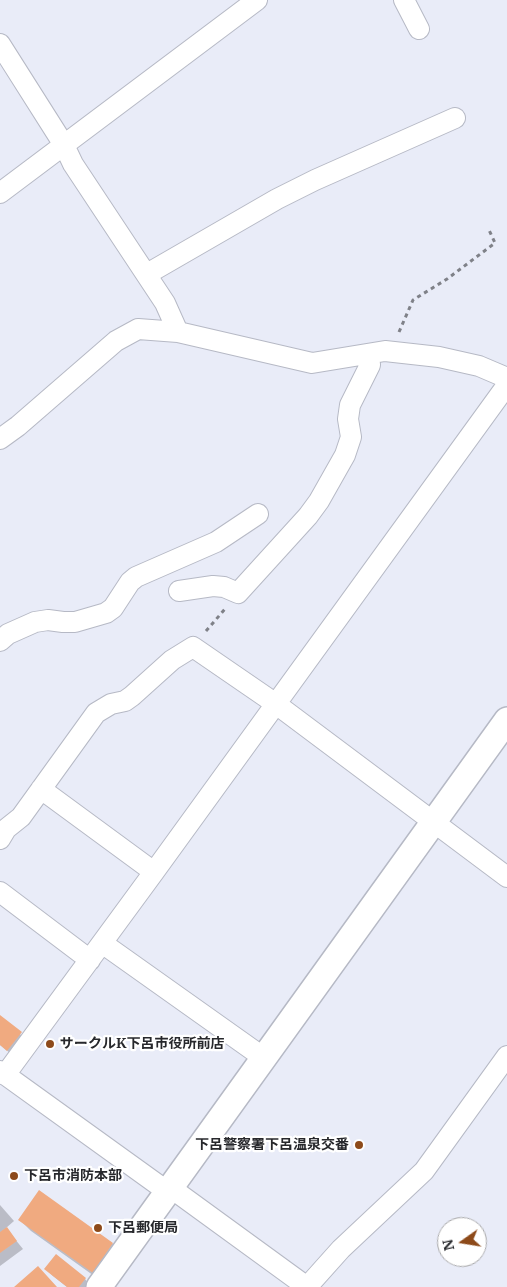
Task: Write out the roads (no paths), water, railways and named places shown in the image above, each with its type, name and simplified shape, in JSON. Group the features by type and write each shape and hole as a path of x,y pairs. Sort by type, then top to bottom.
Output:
{"street":[{"path":"0,193 257,0"},
{"path":"404,0 418,29"},
{"path":"0,44 64,145 73,164 165,303 178,332"},
{"path":"147,274 277,199 454,118"},
{"path":"0,439 18,426 116,341 138,329 178,332 312,363 385,351 439,357 471,364 507,378"},
{"path":"179,591 213,586 224,587 238,592 308,516 345,455 351,437 348,419 350,405 370,365 369,354"},
{"path":"507,385 90,960 3,1073 307,1287 340,1249 424,1171 507,1056"},
{"path":"0,641 8,634 35,622 48,620 75,622 106,613 113,608 130,582 136,577 216,542 258,514"},
{"path":"0,839 6,829 21,817 96,713 111,704 125,701 172,660 193,647 276,704 507,877"},
{"path":"99,1287 507,720"},
{"path":"41,789 154,872"},
{"path":"0,892 90,960"},
{"path":"102,943 264,1058"}],"place":[{"name":"サークルK下呂市役所前店","path":"50,1044"},
{"name":"下呂警察署下呂温泉交番","path":"359,1145"},
{"name":"下呂市消防本部","path":"14,1176"},
{"name":"下呂郵便局","path":"98,1228"}]}
